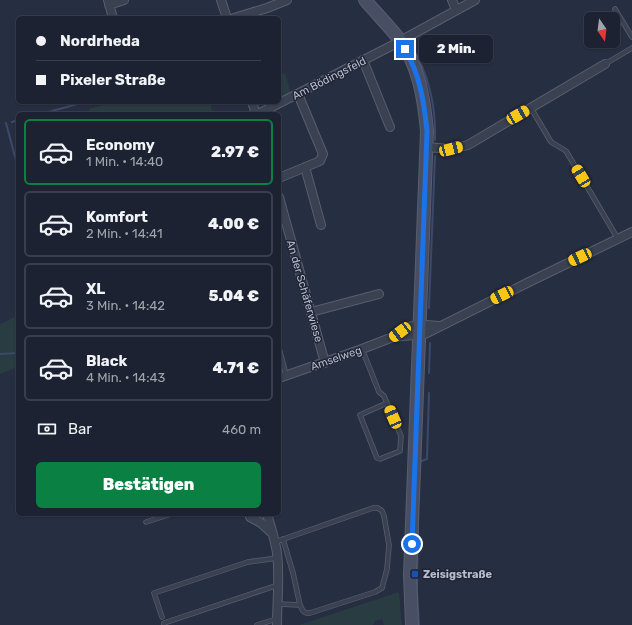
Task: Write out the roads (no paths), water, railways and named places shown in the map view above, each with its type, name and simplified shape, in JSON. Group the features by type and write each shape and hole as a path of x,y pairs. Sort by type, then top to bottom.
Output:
{"main road":[{"path":"365,0 400,40 410,58 420,84 425,107 427,131 410,575 412,625"}],"street":[{"path":"112,16 109,2 124,0"},
{"path":"221,0 226,16"},
{"path":"241,16 287,0"},
{"path":"452,0 456,10"},
{"name":"Am Bödingsfeld","path":"281,102 364,60 475,0"},
{"path":"364,60 390,127"},
{"path":"426,147 451,149 468,145 605,64"},
{"path":"281,177 320,161 323,154 298,94"},
{"name":"Am Bödingsfeld","path":"261,112 278,104"},
{"path":"305,167 321,226"},
{"name":"An der Schäferwiese","path":"281,204 325,362"},
{"name":"Amselweg","path":"283,377 393,337 420,330 425,334 435,330 440,326 632,232"},
{"path":"311,312 380,294"},
{"path":"250,516 261,523 277,538"},
{"path":"268,516 277,538 277,622"}],"lane":[{"path":"615,9 632,37"},
{"path":"605,64 632,48"},
{"path":"531,108 551,142 566,151 618,239"},
{"path":"362,349 379,392 384,396 387,403 401,436 400,451 380,459 377,458 360,415 387,403"},
{"path":"281,362 283,377"},
{"path":"373,508 378,508 382,511 384,516 389,544 387,569 382,588 375,592 306,613 300,605 293,573 277,538 373,508"},
{"path":"146,522 165,516"},
{"path":"162,617 154,593 248,562 277,558"},
{"path":"164,625 164,623 278,585"},
{"path":"278,604 300,605"},
{"path":"257,625 277,622"}],"waterway":[{"path":"413,48 419,59 427,81 433,104 435,140"},
{"path":"48,112 78,104"},
{"path":"12,122 16,121"},
{"path":"6,123 16,160"},
{"path":"429,308 435,156"},
{"path":"429,373 430,343"},
{"path":"0,354 16,353"},
{"path":"419,462 427,459 429,393"},
{"path":"418,512 417,590 419,625"}],"place":[{"name":"Zeisigstraße","path":"415,574"}]}
